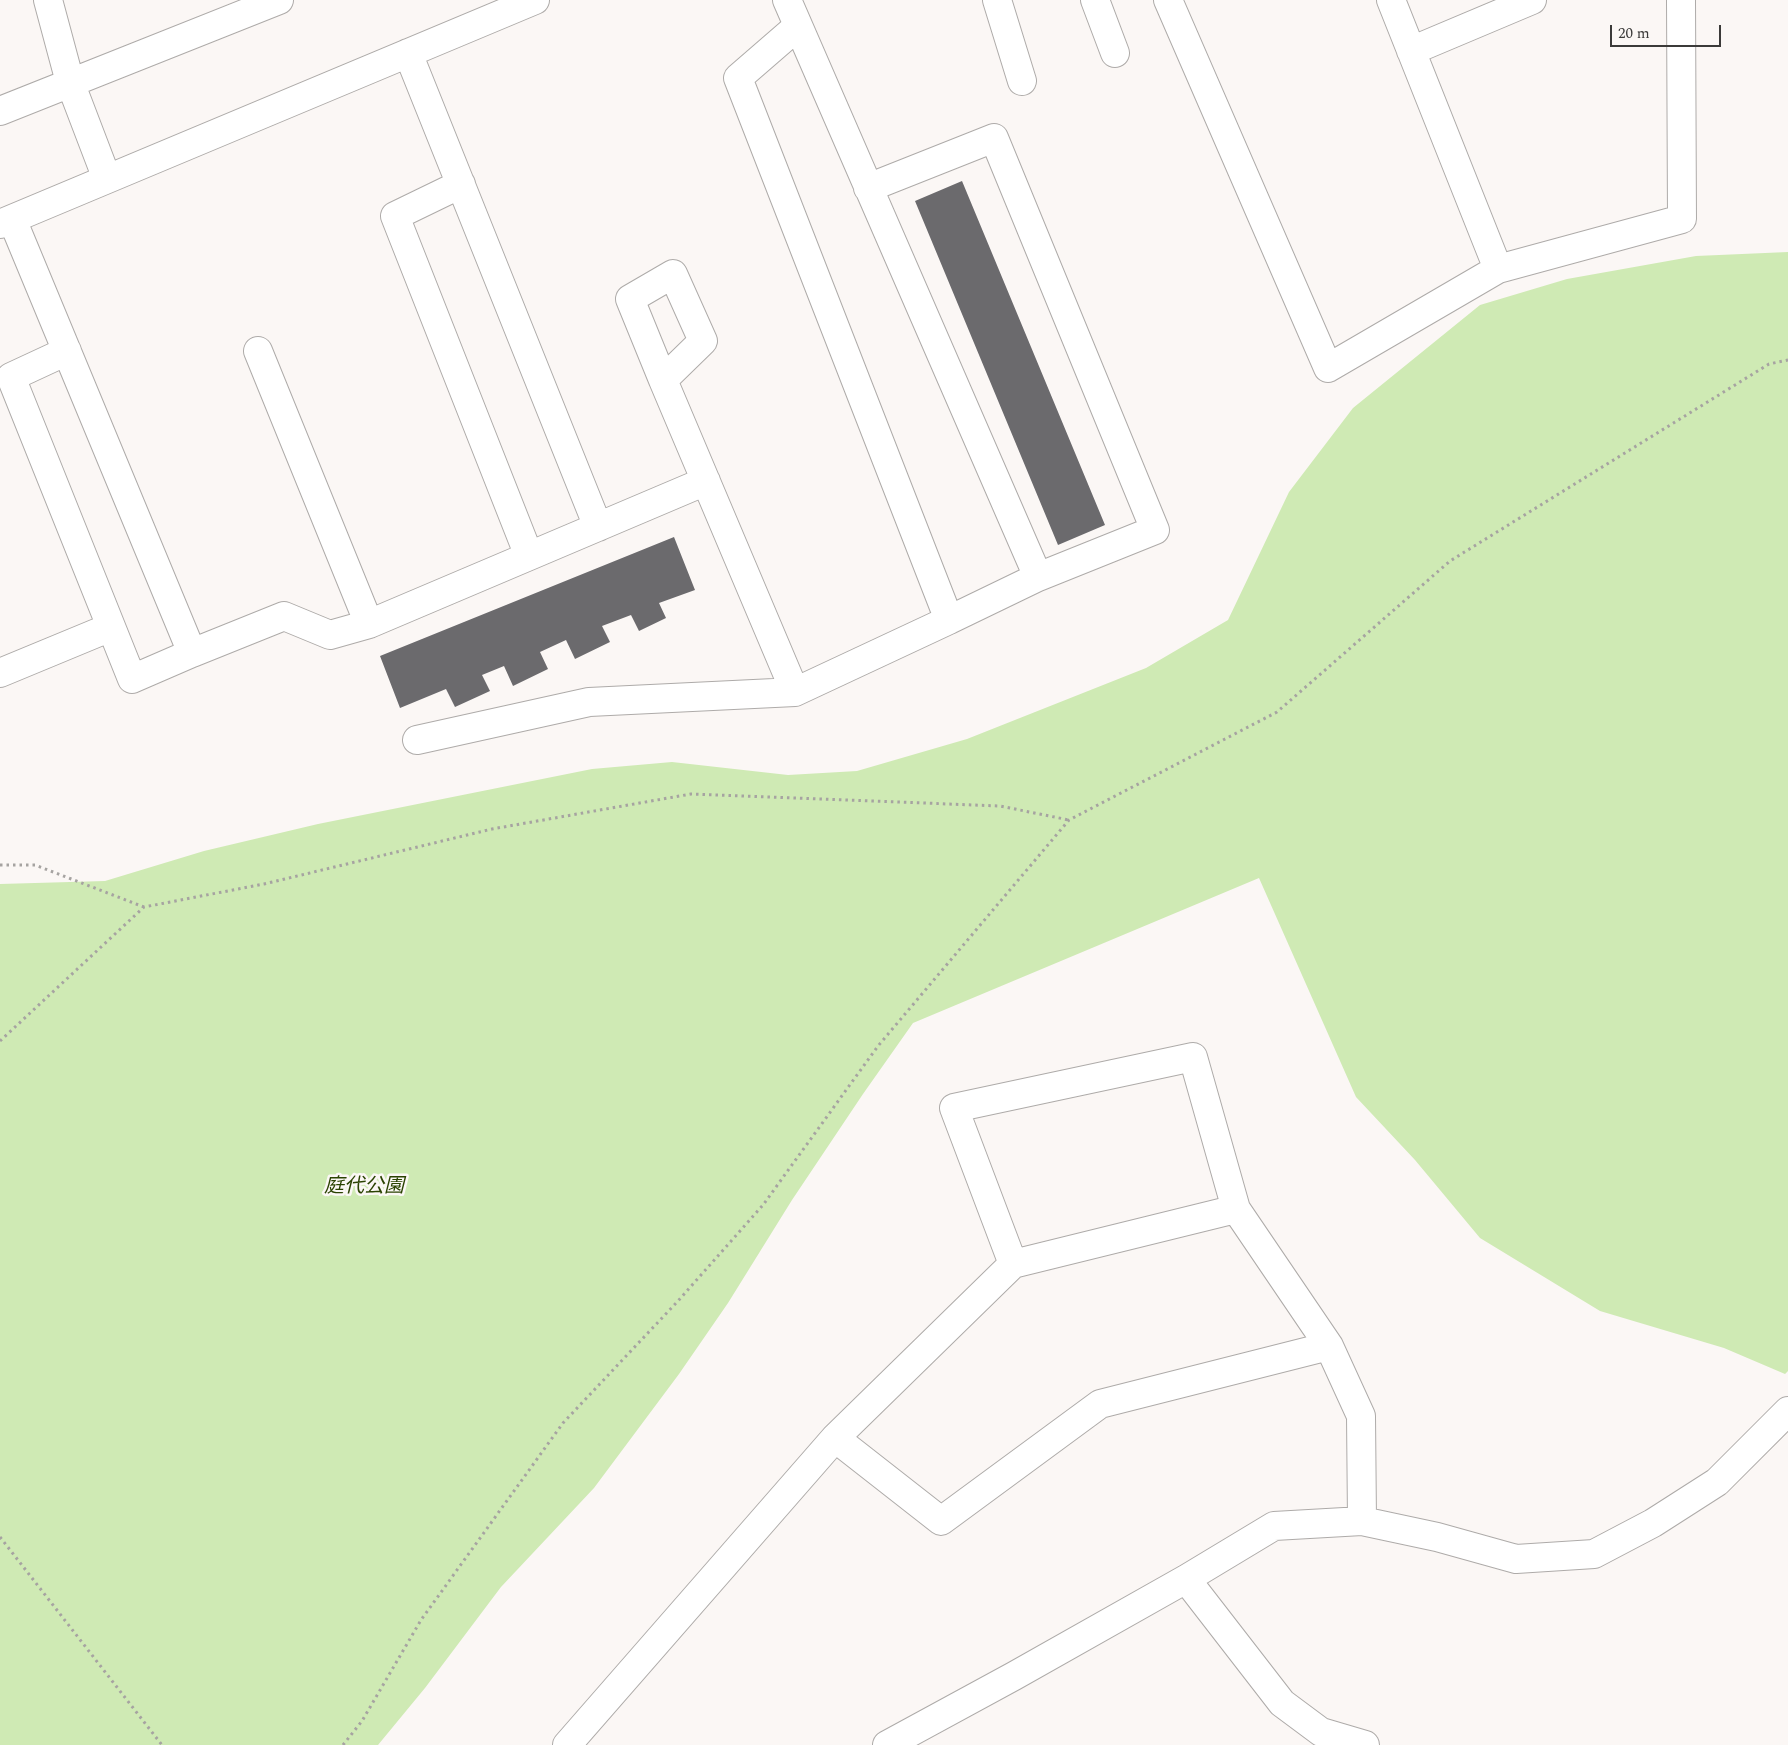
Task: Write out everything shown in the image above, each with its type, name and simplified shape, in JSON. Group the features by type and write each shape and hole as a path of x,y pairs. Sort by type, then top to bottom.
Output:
{"street":[{"path":"48,0 70,82 107,179"},
{"path":"0,111 279,0"},
{"path":"192,652 67,351 6,221 535,0"},
{"path":"787,0 1038,577"},
{"path":"997,0 1022,80"},
{"path":"1095,0 1115,53"},
{"path":"1168,0 1328,368 1498,269 1682,219 1681,0"},
{"path":"1391,0 1498,269"},
{"path":"1411,51 1532,0"},
{"path":"798,26 738,78 949,620"},
{"path":"408,53 598,527"},
{"path":"417,740 589,702 795,692 1038,577 1155,530 994,138 868,188"},
{"path":"461,184 394,216 529,556"},
{"path":"258,350 369,624"},
{"path":"67,351 11,377 132,679 192,652 284,616 330,635 369,624 706,482"},
{"path":"662,380 795,692"},
{"path":"0,674 111,626"},
{"path":"1013,1264 954,1108 1193,1057 1236,1208 1329,1346 1361,1416 1362,1521"},
{"path":"567,1745 835,1438 1013,1264 1236,1208"},
{"path":"835,1438 941,1520 1100,1404 1329,1346"},
{"path":"887,1745 1186,1579 1274,1526 1362,1521 1437,1537 1516,1558 1594,1554 1653,1523 1717,1482 1788,1410"},
{"path":"1186,1579 1282,1703 1321,1732 1365,1745"}],"path":[{"path":"343,1745 362,1721 421,1620 564,1423 678,1301 763,1205 878,1046 1069,820 1277,712 1450,561 1769,364 1788,360"},
{"path":"0,865 35,865 144,907 264,884 492,829 691,794 1000,806 1069,820"},
{"path":"0,1041 144,907"},
{"path":"0,1537 162,1745"}],"green space":[{"name":"庭代公園","path":"1788,252 1788,1371 1785,1374 1724,1348 1600,1311 1480,1238 1415,1160 1356,1097 1259,878 913,1023 792,1200 728,1303 679,1374 594,1488 501,1587 425,1688 378,1745 0,1745 0,884 105,881 204,851 318,824 592,769 672,762 788,775 857,771 967,739 1146,668 1228,620 1289,492 1353,408 1480,305 1567,279 1696,256"}],"building":[{"path":"962,181 1105,525 1058,545 915,201"},
{"path":"674,537 695,590 659,603 666,618 639,631 631,615 602,626 610,642 575,659 566,640 540,652 548,669 513,686 504,666 482,675 490,691 455,707 446,689 400,708 380,656"}]}
